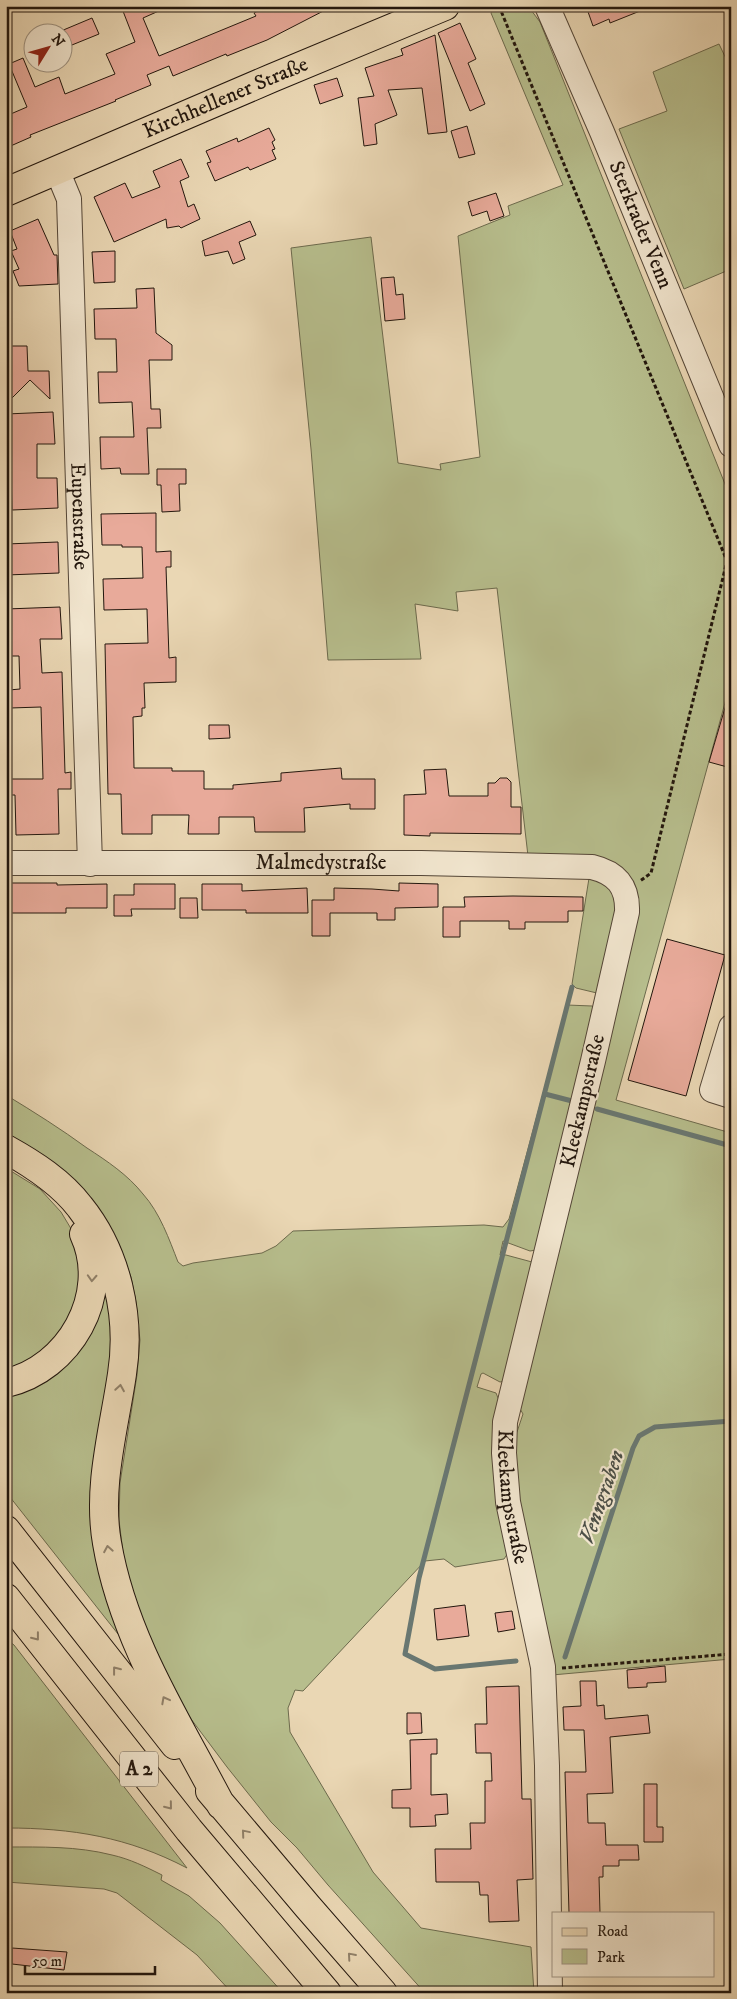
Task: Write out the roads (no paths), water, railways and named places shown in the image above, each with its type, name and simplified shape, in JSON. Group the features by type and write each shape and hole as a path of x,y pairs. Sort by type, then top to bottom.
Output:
{"main road":[{"name":"Kirchhellener Straße","path":"6,192 263,81 445,6"},
{"path":"6,1149 40,1170 61,1186 80,1207 102,1242 114,1271 122,1307 125,1350 106,1484 104,1515 110,1564 119,1596 134,1635 152,1674 221,1805"},
{"path":"6,1161 29,1174 50,1190 68,1209 86,1238 93,1270 89,1301 82,1321 71,1340 59,1353 40,1368 14,1381 6,1382"},
{"name":"A 2","path":"6,1530 221,1805 384,1993"},
{"name":"A 2","path":"6,1598 188,1830 327,1993"}],"street":[{"name":"Sterkrader Venn","path":"547,6 606,142 731,445"},
{"name":"Eupenstraße","path":"57,170 69,199 90,864"},
{"name":"Malmedystraße","path":"6,863 411,863 592,867 600,868 613,876 624,891"},
{"name":"Kleekampstraße","path":"550,1993 548,1766 543,1667 508,1502 505,1477 505,1422 593,1061 626,912 627,899 624,891"},
{"path":"731,1027 712,1090 731,1096"}],"waterway":[{"path":"516,1661 435,1669 405,1654 419,1578 572,987"},
{"path":"545,1094 572,1101"},
{"path":"597,1109 731,1146"},
{"name":"Venngraben","path":"565,1657 633,1448 639,1436 655,1427 731,1421"}]}
